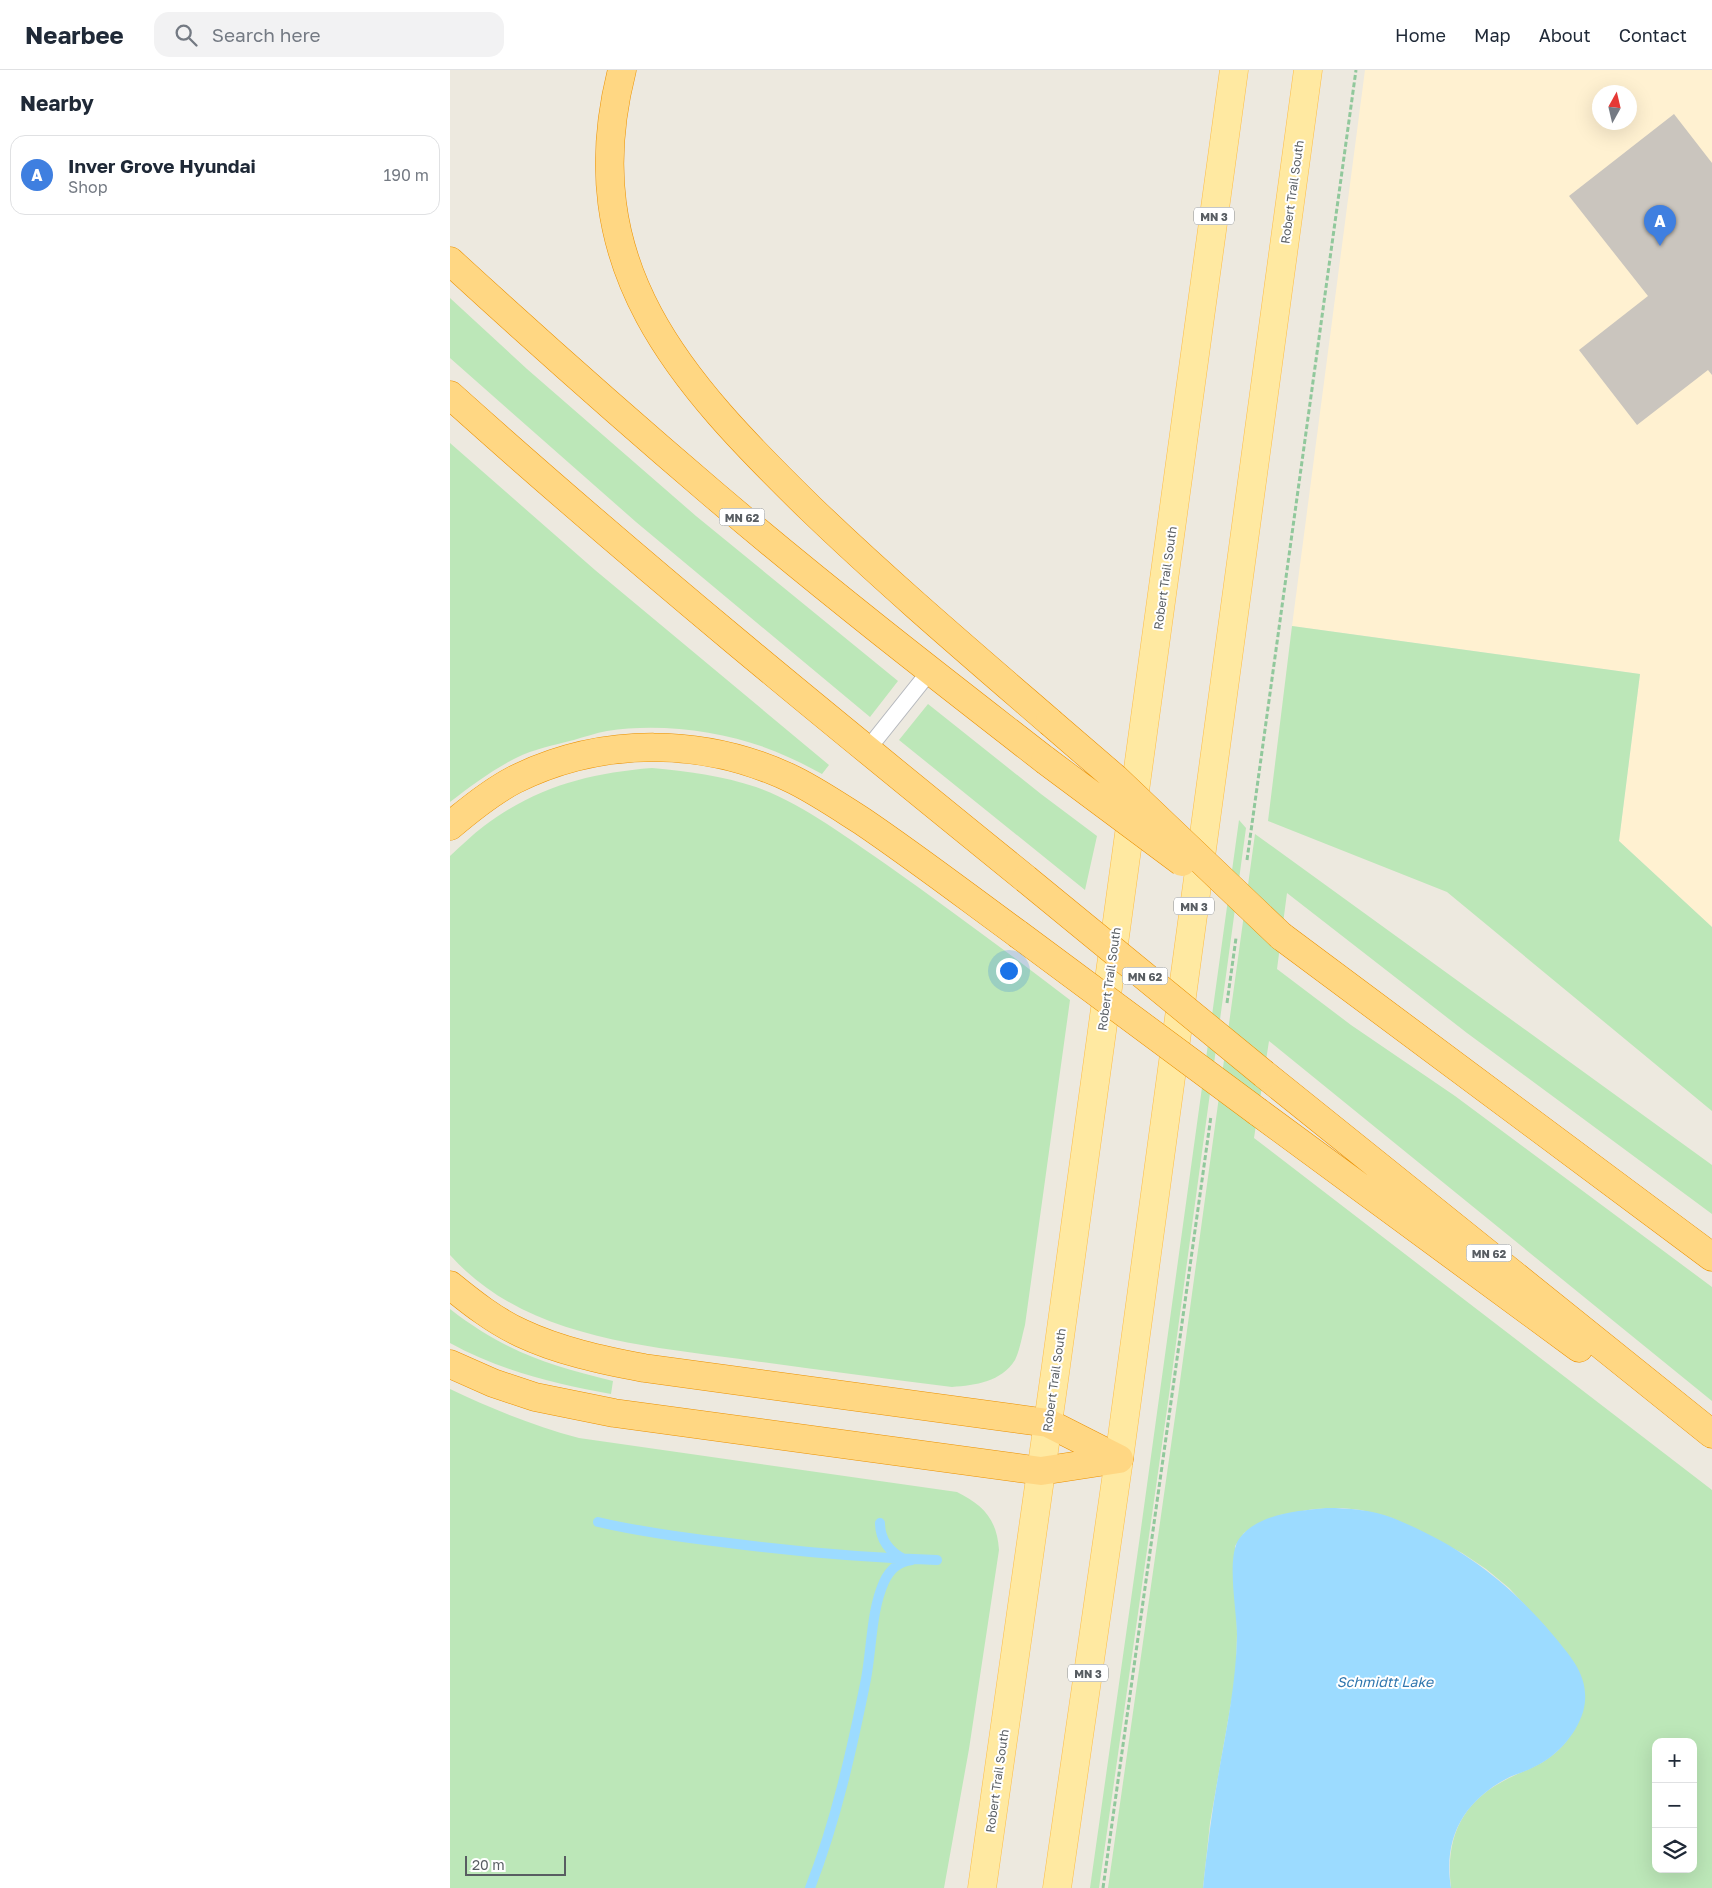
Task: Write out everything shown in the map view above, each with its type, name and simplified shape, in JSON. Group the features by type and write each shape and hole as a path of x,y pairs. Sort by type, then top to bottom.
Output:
{"highway":[{"path":"622,70 610,132 609,160 612,204 622,248 637,293 652,324 697,389 750,449 895,588 1114,778 1281,936"},
{"name":"MN 62","path":"450,261 545,349 714,495 930,671 1045,760 1712,1257"},
{"name":"MN 62","path":"450,395 618,544 756,660 1264,1074 1712,1434"},
{"path":"450,826 480,802 514,781 537,770 578,756 638,746 705,751 749,762 780,774 831,801 884,836 1712,1446"},
{"path":"450,1286 473,1304 520,1333 560,1348 603,1360 651,1369 1048,1423 1118,1459"},
{"path":"450,1364 494,1383 534,1397 585,1409 1042,1471 1118,1459"}],"main road":[{"name":"Robert Trail South","path":"982,1888 1042,1471 1234,70"},
{"name":"Robert Trail South","path":"1057,1888 1118,1459 1308,70"}],"lane":[{"path":"867,750 930,671"}],"path":[{"path":"1246,864 1356,70"},
{"path":"1226,1010 1237,932"},
{"path":"1103,1888 1212,1109"}],"shaded area":[{"path":"1365,70 1712,70 1712,927 1619,841 1640,674 1292,626"}],"green space":[{"path":"450,298 527,369 696,516 898,681 870,717 636,522 450,358"},
{"path":"450,443 595,570 829,765 822,774 767,748 722,735 675,729 629,729 607,731 523,755 490,773 450,802"},
{"path":"1292,626 1640,674 1619,841 1712,927 1712,1111 1447,892 1268,821"},
{"path":"928,704 1097,836 1085,890 899,740"},
{"path":"652,768 692,772 731,780 756,787 790,802 824,822 887,865 1070,1000 1025,1325 1015,1360 1003,1373 995,1378 970,1385 952,1387 672,1350 591,1334 552,1322 515,1305 481,1283 450,1255 450,856 480,829 523,801 543,792 585,778"},
{"path":"1239,820 1246,828 1169,1395 1099,1888 1090,1888 1139,1543"},
{"path":"1255,834 1712,1165 1712,1214 1467,1033 1287,893 1277,969 1351,1025 1455,1096 1712,1287 1712,1401 1269,1041 1254,1138 1712,1490 1712,1888 1451,1888 1451,1853 1454,1837 1468,1809 1493,1787 1540,1764 1554,1754 1572,1734 1577,1725 1549,1631 1509,1588 1486,1569 1462,1553 1392,1518 1361,1510 1342,1508 1314,1509 1280,1515 1257,1524 1244,1533 1235,1546 1236,1675 1210,1823 1203,1888 1108,1888"},
{"path":"450,1309 489,1336 527,1355 568,1369 613,1381 611,1394 569,1386 509,1369 450,1343"},
{"path":"450,1389 513,1416 579,1438 957,1492 974,1502 987,1514 992,1521 998,1539 999,1550 969,1749 944,1888 450,1888"}],"water":[{"name":"Schmidtt Lake","path":"1326,1508 1360,1510 1385,1515 1440,1540 1481,1566 1518,1597 1553,1635 1573,1661 1582,1679 1585,1689 1583,1712 1570,1737 1542,1763 1509,1777 1491,1788 1478,1799 1459,1824 1450,1854 1451,1888 1203,1888 1212,1815 1235,1670 1237,1636 1233,1559 1235,1548 1239,1539 1247,1530 1267,1519 1291,1512"}],"building":[{"path":"1674,114 1712,163 1712,375 1708,370 1637,425 1579,350 1648,296 1569,196"}],"waterway":[{"path":"598,1522 696,1539 781,1549 937,1560"},
{"path":"880,1523 880,1529 886,1544 894,1553 904,1559"},
{"path":"810,1888 828,1837 849,1758 866,1679 874,1617 880,1593 886,1577 892,1570 899,1564 912,1560"}],"place":[{"name":"Inver Grove Hyundai","path":"1660,246"}]}
